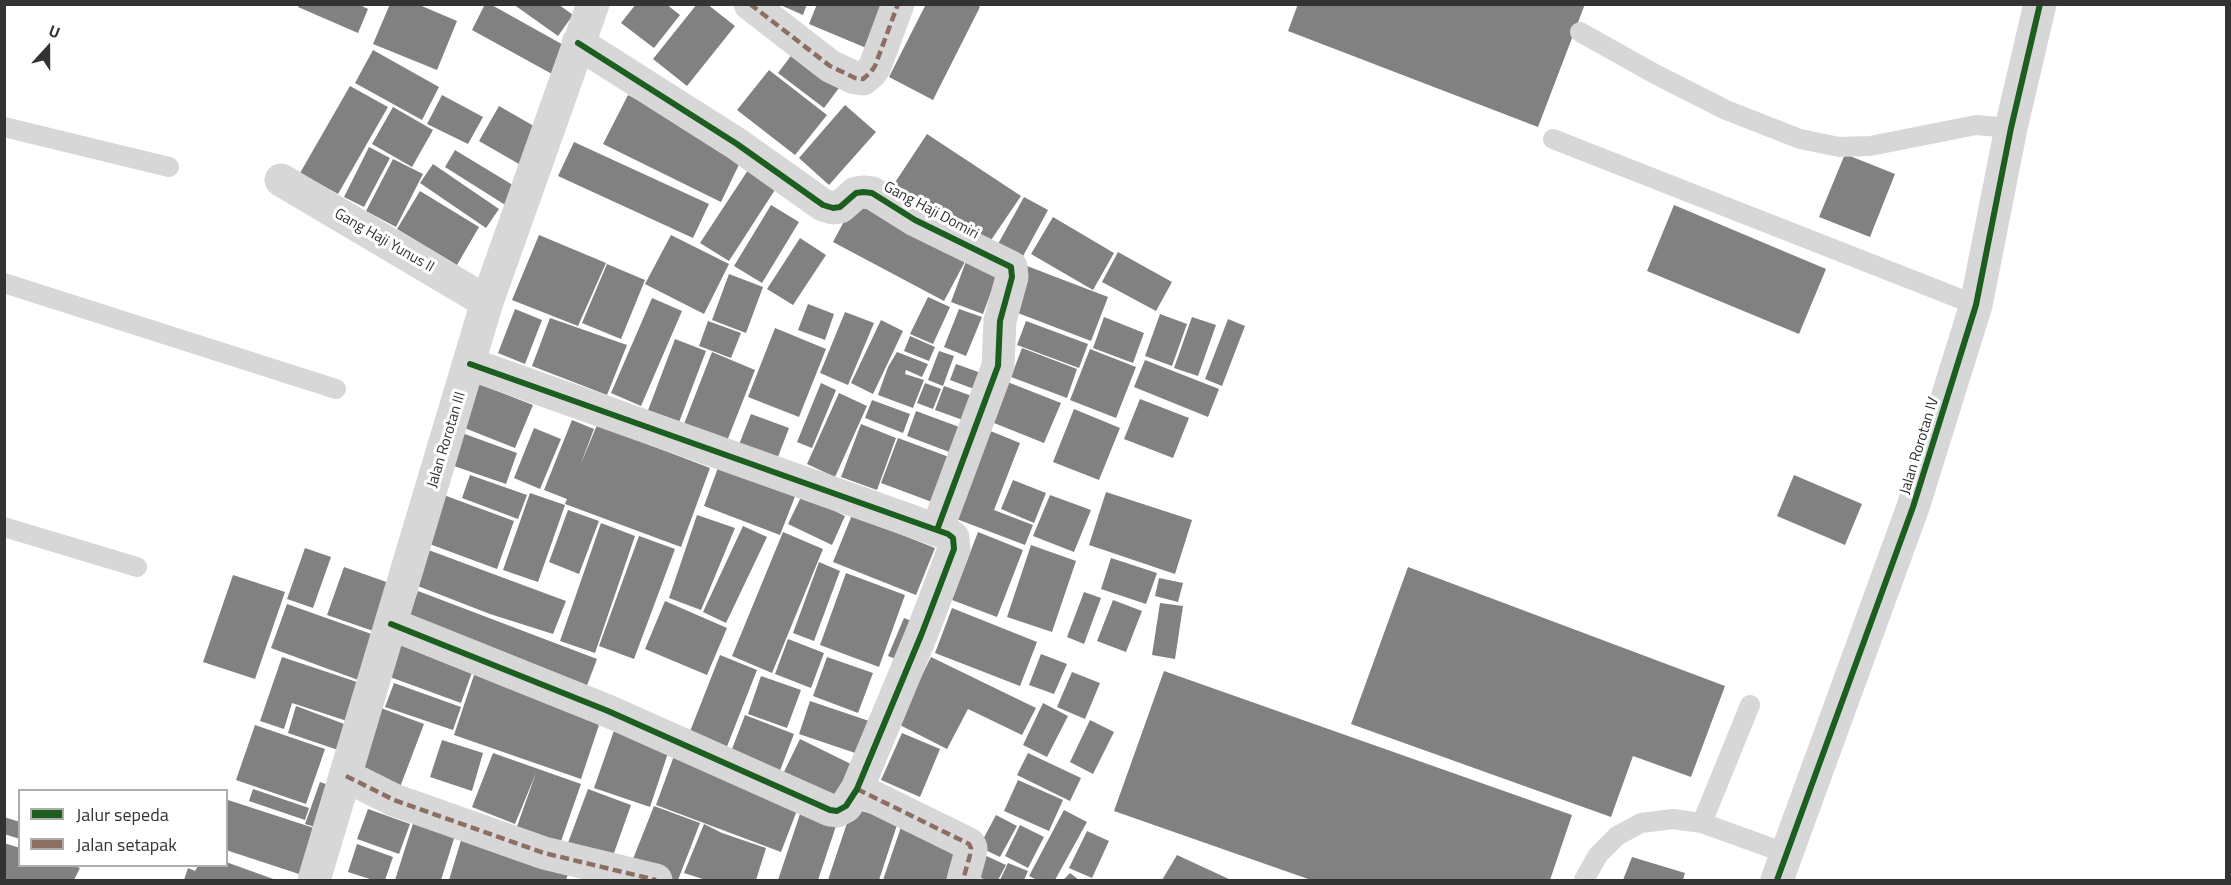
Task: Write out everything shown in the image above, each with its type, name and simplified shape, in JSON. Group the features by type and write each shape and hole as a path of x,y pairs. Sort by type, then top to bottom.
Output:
{"street":[{"name":"Jalan Rorotan III","path":"314,880 487,302 593,4"},
{"path":"750,4 830,66 849,76 863,79 875,66 898,4"},
{"name":"Jalan Rorotan IV","path":"1782,867 1913,507 1976,306 2011,128 2040,4"},
{"name":"Gang Haji Domiri","path":"578,43 737,144 823,205 832,208 840,207 856,193 872,193 915,220 1011,267 1012,277 1000,321 998,366 937,530"},
{"name":"Gang Haji Yunus II","path":"281,180 487,302"},
{"path":"391,624 608,711 830,810 843,809 857,789 922,633 954,549 953,538 937,530 470,364"},
{"path":"346,776 394,800 544,854 656,880"},
{"path":"857,789 969,844 970,855 963,880"}],"lane":[{"path":"1580,32 1726,110 1800,139 1839,147 1870,146 1976,125 2011,128"},
{"path":"4,127 169,167"},
{"path":"1552,139 1976,306"},
{"path":"4,283 336,389"},
{"path":"4,527 137,567"},
{"path":"1702,823 1750,705"},
{"path":"1584,880 1598,855 1617,836 1641,823 1673,819 1702,823 1782,867"}],"building":[{"path":"299,4 358,4 368,9 358,33 298,7"},
{"path":"390,4 417,4 457,21 437,70 373,44"},
{"path":"485,4 490,4 567,47 552,74 472,30"},
{"path":"513,4 558,4 573,15 558,36"},
{"path":"636,4 666,4 680,15 654,48 621,23"},
{"path":"697,4 707,4 735,26 687,86 653,59"},
{"path":"778,4 807,4 803,15"},
{"path":"817,4 890,4 871,50 809,24"},
{"path":"926,4 976,4 980,7 933,100 889,77"},
{"path":"1298,4 1585,4 1538,127 1288,31"},
{"path":"373,50 439,87 422,120 355,83"},
{"path":"793,53 839,88 824,108 778,73"},
{"path":"769,70 827,115 795,155 737,110"},
{"path":"350,86 388,107 338,194 300,173"},
{"path":"442,95 483,117 468,144 427,124"},
{"path":"628,95 745,152 721,202 603,144"},
{"path":"845,105 876,132 829,185 799,158"},
{"path":"499,106 539,129 519,164 479,141"},
{"path":"393,107 433,130 412,167 372,144"},
{"path":"927,134 1021,196 985,249 892,187"},
{"path":"574,142 709,204 693,238 558,176"},
{"path":"369,147 390,158 364,207 344,197"},
{"path":"455,150 521,190 510,208 445,167"},
{"path":"1845,154 1895,174 1870,237 1819,217"},
{"path":"393,159 423,174 396,227 366,211"},
{"path":"433,164 499,209 486,228 420,183"},
{"path":"752,164 780,182 729,261 700,243"},
{"path":"420,191 479,227 457,265 397,229"},
{"path":"857,197 968,256 944,301 833,242"},
{"path":"1024,197 1048,210 1022,258 998,244"},
{"path":"771,205 799,222 762,283 734,266"},
{"path":"1674,205 1826,269 1799,334 1647,271"},
{"path":"1053,217 1114,253 1093,290 1031,254"},
{"path":"539,235 606,263 578,326 512,300"},
{"path":"671,235 729,264 704,314 645,284"},
{"path":"800,238 826,255 793,305 767,289"},
{"path":"1118,252 1172,282 1156,311 1102,282"},
{"path":"969,253 1001,265 983,314 951,302"},
{"path":"607,264 645,280 621,339 582,323"},
{"path":"1027,266 1108,297 1091,341 1010,310"},
{"path":"729,274 763,287 746,333 712,320"},
{"path":"928,297 950,307 933,344 910,334"},
{"path":"652,298 682,311 641,406 611,393"},
{"path":"808,304 834,314 825,340 798,330"},
{"path":"515,309 542,320 525,364 498,353"},
{"path":"959,309 982,317 966,356 944,347"},
{"path":"845,312 874,323 848,385 820,373"},
{"path":"1160,314 1187,324 1172,366 1145,356"},
{"path":"1104,317 1144,333 1133,363 1093,348"},
{"path":"1192,317 1216,325 1198,376 1174,368"},
{"path":"550,318 627,345 607,395 532,366"},
{"path":"1228,319 1245,326 1222,386 1205,379"},
{"path":"881,320 903,331 873,394 851,383"},
{"path":"708,321 741,333 731,358 699,346"},
{"path":"1026,321 1088,344 1079,368 1017,345"},
{"path":"775,328 826,349 799,417 748,397"},
{"path":"910,336 935,347 929,361 904,351"},
{"path":"675,339 706,351 678,425 647,413"},
{"path":"1022,348 1077,369 1067,398 1011,377"},
{"path":"1090,349 1136,367 1116,418 1070,400"},
{"path":"939,351 954,356 943,386 928,380"},
{"path":"712,352 755,370 727,441 684,424"},
{"path":"897,352 928,364 922,377 906,370 905,374 924,380 913,408 878,395 888,367"},
{"path":"1145,360 1219,389 1208,417 1134,387"},
{"path":"956,364 981,373 974,389 950,380"},
{"path":"1005,381 1061,403 1044,443 989,421"},
{"path":"821,383 836,390 812,448 797,442"},
{"path":"925,383 941,389 933,409 917,403"},
{"path":"479,384 533,405 515,448 462,427"},
{"path":"944,386 972,396 963,420 935,410"},
{"path":"839,393 867,406 835,477 807,464"},
{"path":"1140,399 1189,418 1173,458 1124,439"},
{"path":"872,400 910,414 903,433 865,418"},
{"path":"1074,409 1120,428 1099,480 1053,462"},
{"path":"916,411 962,428 952,453 907,436"},
{"path":"751,414 789,428 776,462 738,447"},
{"path":"572,420 594,429 580,466 597,425 710,468 681,547 565,504 567,499 544,490"},
{"path":"861,424 896,438 877,490 841,477"},
{"path":"534,428 561,439 540,489 514,478"},
{"path":"988,430 1020,443 994,510 1033,525 1025,545 954,518"},
{"path":"462,433 517,453 506,484 451,465"},
{"path":"898,438 949,457 932,502 881,483"},
{"path":"719,465 796,494 780,535 704,506"},
{"path":"470,475 527,495 518,519 462,498"},
{"path":"1794,475 1862,504 1845,545 1777,516"},
{"path":"1013,480 1046,493 1034,523 1001,509"},
{"path":"1106,492 1192,520 1175,574 1089,545"},
{"path":"530,493 565,505 538,582 503,570"},
{"path":"441,494 514,521 497,569 424,542"},
{"path":"802,495 845,516 832,545 788,524"},
{"path":"1050,495 1091,510 1074,552 1033,536"},
{"path":"568,510 599,521 579,574 549,562"},
{"path":"697,515 735,528 701,610 669,598"},
{"path":"852,515 935,548 916,595 833,562"},
{"path":"601,523 635,536 595,653 560,641"},
{"path":"743,526 767,537 726,623 703,612"},
{"path":"783,532 823,549 772,673 732,656"},
{"path":"978,532 1023,550 997,617 952,600"},
{"path":"639,536 675,549 634,659 599,646"},
{"path":"1031,545 1076,561 1052,632 1007,617"},
{"path":"305,548 331,557 313,608 287,599"},
{"path":"423,548 566,601 553,634 490,614 410,583"},
{"path":"1111,558 1157,573 1146,604 1101,589"},
{"path":"819,562 840,571 814,641 793,633"},
{"path":"344,567 392,584 376,632 327,615"},
{"path":"1408,567 1725,686 1691,777 1633,756 1611,817 1351,724"},
{"path":"846,573 905,595 879,667 820,645"},
{"path":"233,575 285,592 255,679 203,662"},
{"path":"1159,578 1183,583 1178,602 1155,596"},
{"path":"418,591 597,659 583,696 404,628"},
{"path":"1084,592 1101,598 1084,644 1067,637"},
{"path":"1113,600 1142,611 1126,652 1097,641"},
{"path":"665,601 727,628 707,675 645,649"},
{"path":"1160,603 1183,606 1175,659 1152,655"},
{"path":"287,604 377,636 361,681 271,648"},
{"path":"952,608 1037,642 1020,686 935,653"},
{"path":"904,618 922,625 906,663 888,656"},
{"path":"394,634 475,664 461,703 379,673"},
{"path":"788,639 824,653 811,688 775,674"},
{"path":"1041,654 1067,664 1054,694 1029,685"},
{"path":"720,655 757,670 726,749 689,734"},
{"path":"282,657 363,684 350,722 292,703 284,729 260,721"},
{"path":"827,657 873,673 858,713 813,696"},
{"path":"931,657 1036,708 1022,735 968,709 947,749 898,724"},
{"path":"476,669 603,713 581,779 454,735"},
{"path":"1164,671 1572,815 1550,880 1311,880 1114,811"},
{"path":"1072,672 1100,683 1085,719 1057,707"},
{"path":"761,676 801,690 787,728 748,714"},
{"path":"394,683 461,707 453,730 385,707"},
{"path":"810,701 875,723 864,756 799,734"},
{"path":"1043,703 1068,716 1047,757 1023,745"},
{"path":"296,706 347,725 338,750 288,733"},
{"path":"378,707 424,724 397,795 351,778"},
{"path":"745,715 794,734 776,781 727,762"},
{"path":"1090,720 1114,732 1093,774 1070,762"},
{"path":"617,722 672,741 650,807 594,788"},
{"path":"255,725 325,749 306,804 236,780"},
{"path":"902,733 940,749 920,797 881,780"},
{"path":"800,739 857,767 837,808 780,780"},
{"path":"442,740 483,753 472,791 430,777"},
{"path":"493,753 581,784 559,847 515,832 536,773 515,824 472,807"},
{"path":"675,753 801,800 781,852 656,805"},
{"path":"1028,753 1081,778 1070,801 1017,775"},
{"path":"1018,780 1063,800 1049,831 1004,811"},
{"path":"320,782 337,788 322,829 305,824"},
{"path":"253,789 309,808 305,820 249,801"},
{"path":"588,789 631,805 609,867 565,851"},
{"path":"228,800 320,830 305,876 228,851"},
{"path":"803,805 839,817 818,880 778,880"},
{"path":"654,806 700,823 678,880 631,864"},
{"path":"852,808 898,822 879,880 828,880"},
{"path":"368,809 410,824 399,854 357,839"},
{"path":"1064,810 1087,822 1055,880 1037,880 1029,876"},
{"path":"416,814 458,826 441,880 395,880"},
{"path":"996,815 1017,826 1000,857 979,847"},
{"path":"4,817 18,821 18,838 4,834"},
{"path":"704,824 722,833 766,848 756,880 706,880 684,873"},
{"path":"1020,825 1044,837 1028,868 1005,856"},
{"path":"901,827 959,846 948,880 883,880"},
{"path":"1087,831 1109,841 1092,878 1069,868"},
{"path":"462,837 570,869 566,880 449,880"},
{"path":"4,843 18,847 18,867 80,868 74,880 4,880"},
{"path":"357,844 393,857 385,880 373,880 348,872"},
{"path":"980,853 1006,865 998,880 986,880 970,873"},
{"path":"1177,855 1231,880 1162,880"},
{"path":"1632,857 1685,873 1683,880 1623,880"},
{"path":"228,863 276,880 184,880 188,868 195,871 197,867 228,867"},
{"path":"1008,863 1028,871 1024,880 1000,880"},
{"path":"1070,873 1079,880 1063,880"}],"marked path":[{"path":"750,4 830,66 855,78 863,79 875,66 898,4"},
{"path":"346,776 394,800 544,853 656,880"},
{"path":"857,789 969,844 970,855 963,880"}],"cycle path":[{"path":"1777,880 1913,507 1976,305 2011,128 2040,4"},
{"path":"578,43 737,144 823,205 833,208 840,207 856,193 872,193 915,220 1011,267 1012,277 1000,321 998,366 937,530"},
{"path":"391,624 608,711 830,810 837,811 846,806 857,789 922,633 954,549 953,538 948,534 470,364"}]}
